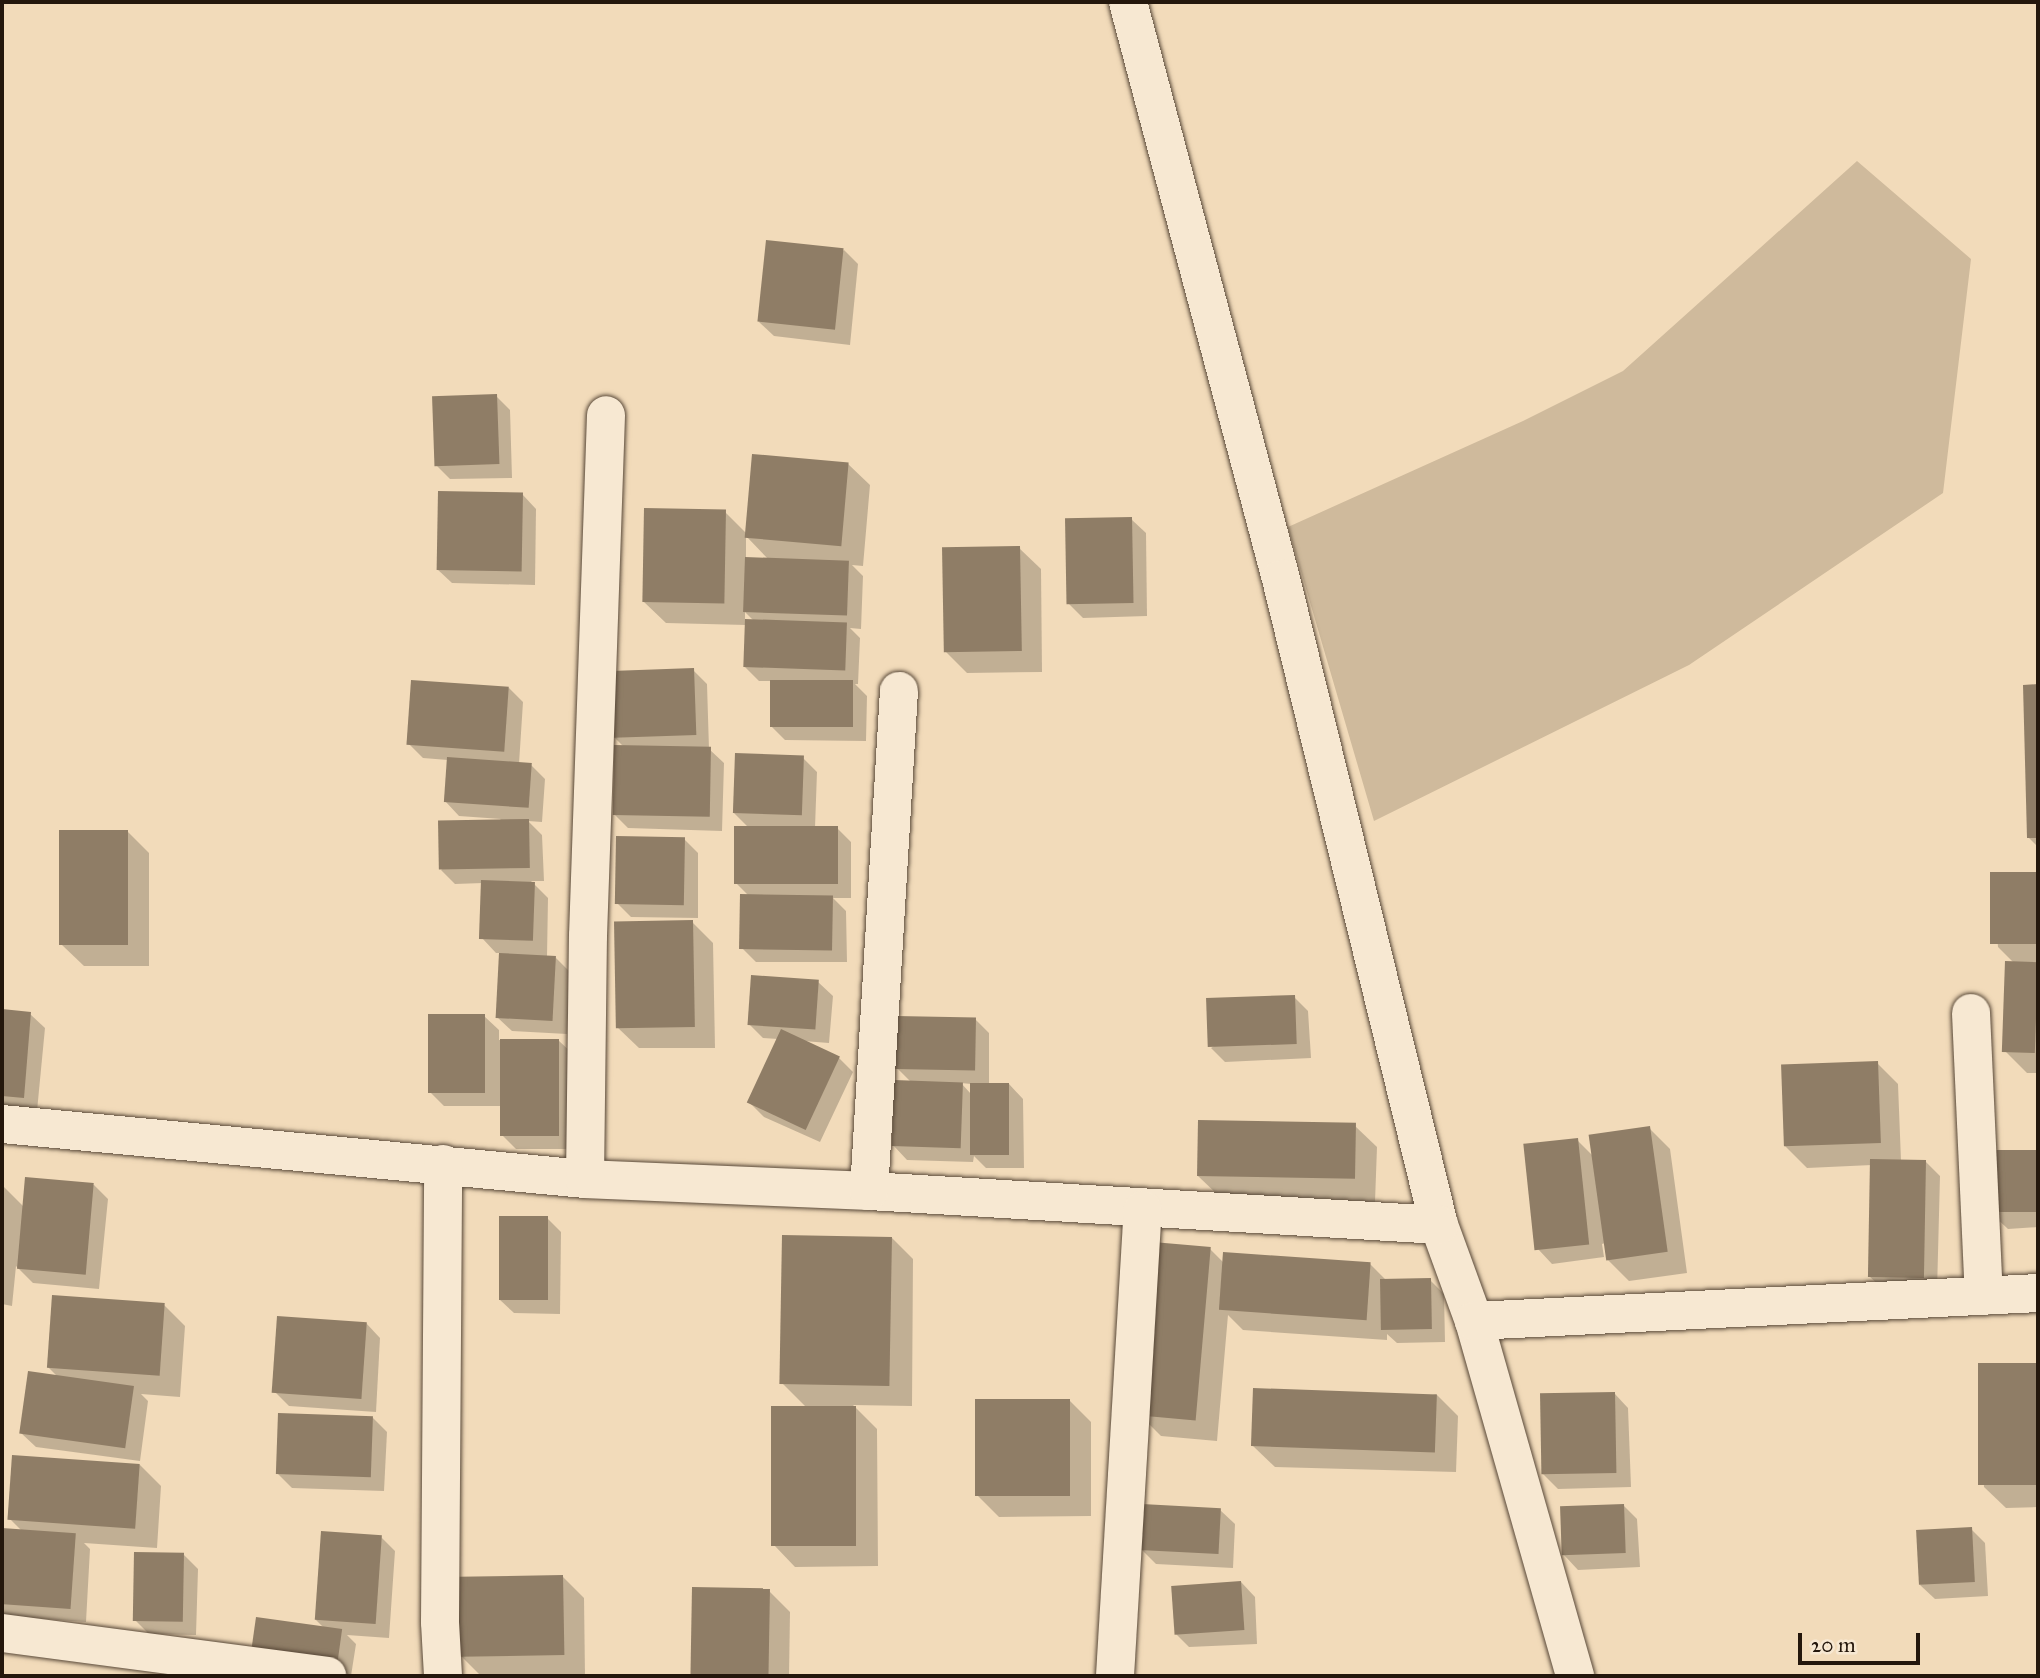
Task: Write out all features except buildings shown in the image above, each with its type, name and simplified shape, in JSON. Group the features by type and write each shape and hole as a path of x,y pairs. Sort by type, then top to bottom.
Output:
{"street":[{"path":"1128,2 1281,579 1439,1225 1474,1321 1575,1676"},
{"path":"585,1179 588,936 606,415"},
{"path":"869,1191 899,691"},
{"path":"1971,1013 1984,1296"},
{"path":"2,1124 585,1179 869,1191 1439,1225"},
{"path":"443,1164 440,1608 443,1676"},
{"path":"1115,1676 1143,1209"},
{"path":"1474,1321 2038,1293"},
{"path":"2,1633 319,1676"}],"shaded area":[{"path":"1857,161 1971,259 1943,493 1689,665 1374,821 1288,527 1523,421 1623,371"}]}
